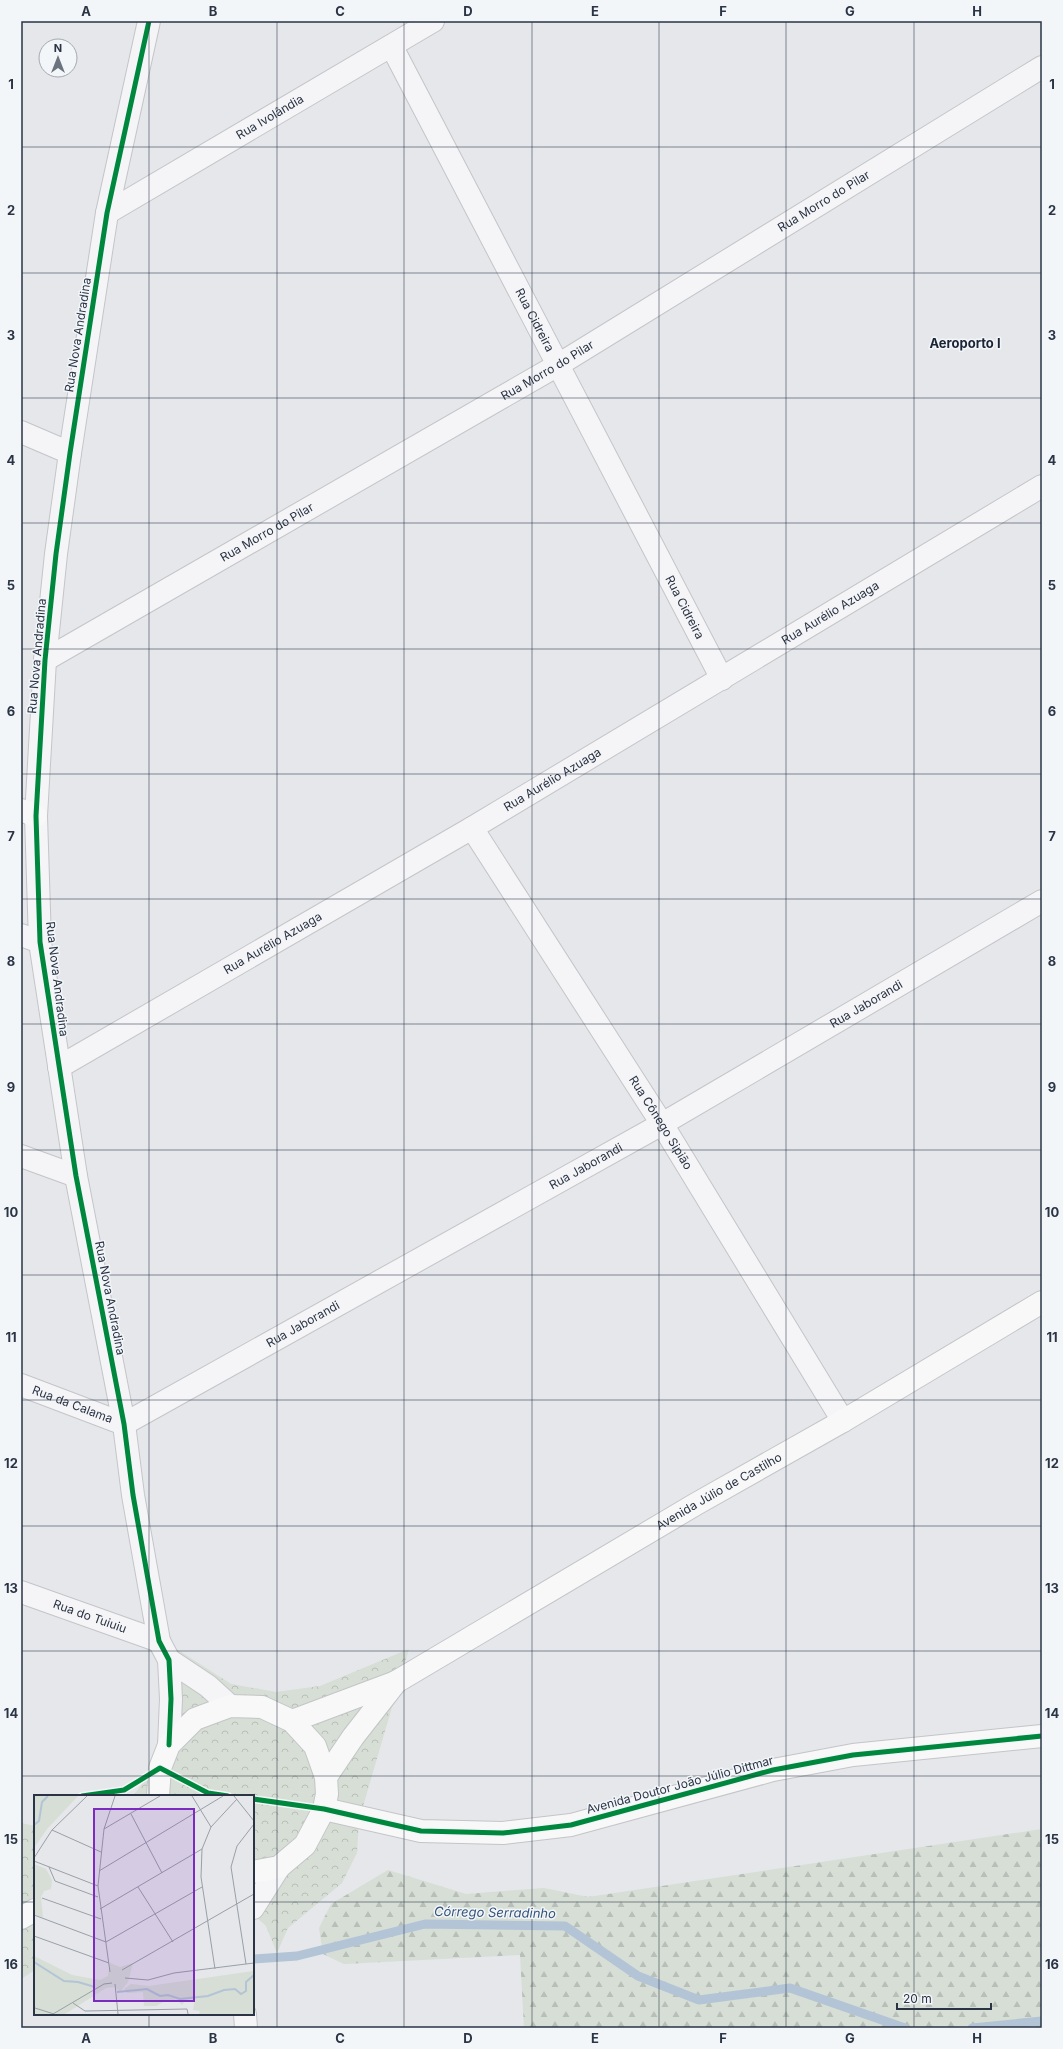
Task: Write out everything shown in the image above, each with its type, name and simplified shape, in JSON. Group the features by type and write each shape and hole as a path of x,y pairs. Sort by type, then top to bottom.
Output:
{"main road":[{"name":"Avenida Júlio de Castilho","path":"396,1682 696,1504 843,1421 1042,1302"},
{"path":"292,1721 396,1682"},
{"path":"326,1777 353,1737 396,1682"},
{"path":"158,1795 160,1768 169,1745 195,1719 230,1706 262,1707 292,1721 315,1746 326,1777 324,1809 305,1845 279,1867 254,1872"},
{"name":"Avenida Doutor João Júlio Dittmar","path":"324,1809 421,1831 503,1833 571,1825 773,1770 853,1755 1042,1736"},
{"path":"21,1918 34,1911"}],"street":[{"name":"Rua Nova Andradina","path":"149,21 146,29 107,213 70,453 56,554 28,813 30,938 59,1067 76,1176 124,1424 133,1495 164,1651 171,1699 169,1745"},
{"name":"Rua Ivolândia","path":"107,213 433,21"},
{"name":"Rua Cidreira","path":"392,46 722,679"},
{"name":"Rua Morro do Pilar","path":"45,660 558,365 1042,67"},
{"path":"21,432 70,453"},
{"name":"Rua Aurélio Azuaga","path":"59,1067 472,828 1042,486"},
{"name":"Rua Cônego Sipião","path":"472,828 662,1124 843,1421"},
{"name":"Rua Jaborandi","path":"124,1424 662,1124 1042,901"},
{"path":"21,1156 76,1176"},
{"name":"Rua da Calama","path":"21,1384 124,1424"},
{"name":"Rua do Tuiuiu","path":"21,1592 164,1651"},
{"path":"164,1651 208,1686 230,1706"},
{"path":"254,1906 279,1867"},
{"path":"245,2015 246,2028"}],"green space":[{"path":"167,1643 231,1684 276,1692 320,1686 409,1649 359,1820 357,1853 342,1883 288,1928 277,1953 266,1926 254,1915 254,1795 134,1795 144,1780 152,1763 161,1723"},
{"path":"21,1823 34,1826 34,1971 21,1979"},
{"path":"1042,1829 1042,2028 524,2028 520,1955 344,1964 323,1954 319,1928 331,1904 388,1870 466,1894 544,1888 588,1897"}],"waterway":[{"name":"Córrego Serradinho","path":"254,1959 297,1956 425,1924 565,1926 638,1976 699,2000 790,1988 905,2028"},
{"name":"Córrego Serradinho","path":"972,2028 1042,2021"}],"cycle path":[{"path":"149,21 107,213 70,453 56,554 45,660 36,816 40,942 76,1176 124,1424 133,1495 159,1641 169,1660 171,1699 169,1745"},
{"path":"254,1799 324,1809 421,1831 503,1833 571,1825 773,1770 853,1755 1042,1736"},
{"path":"89,1795 124,1790 160,1768 208,1793 221,1795"}],"district":[{"name":"Aeroporto I","path":"965,343"}]}
